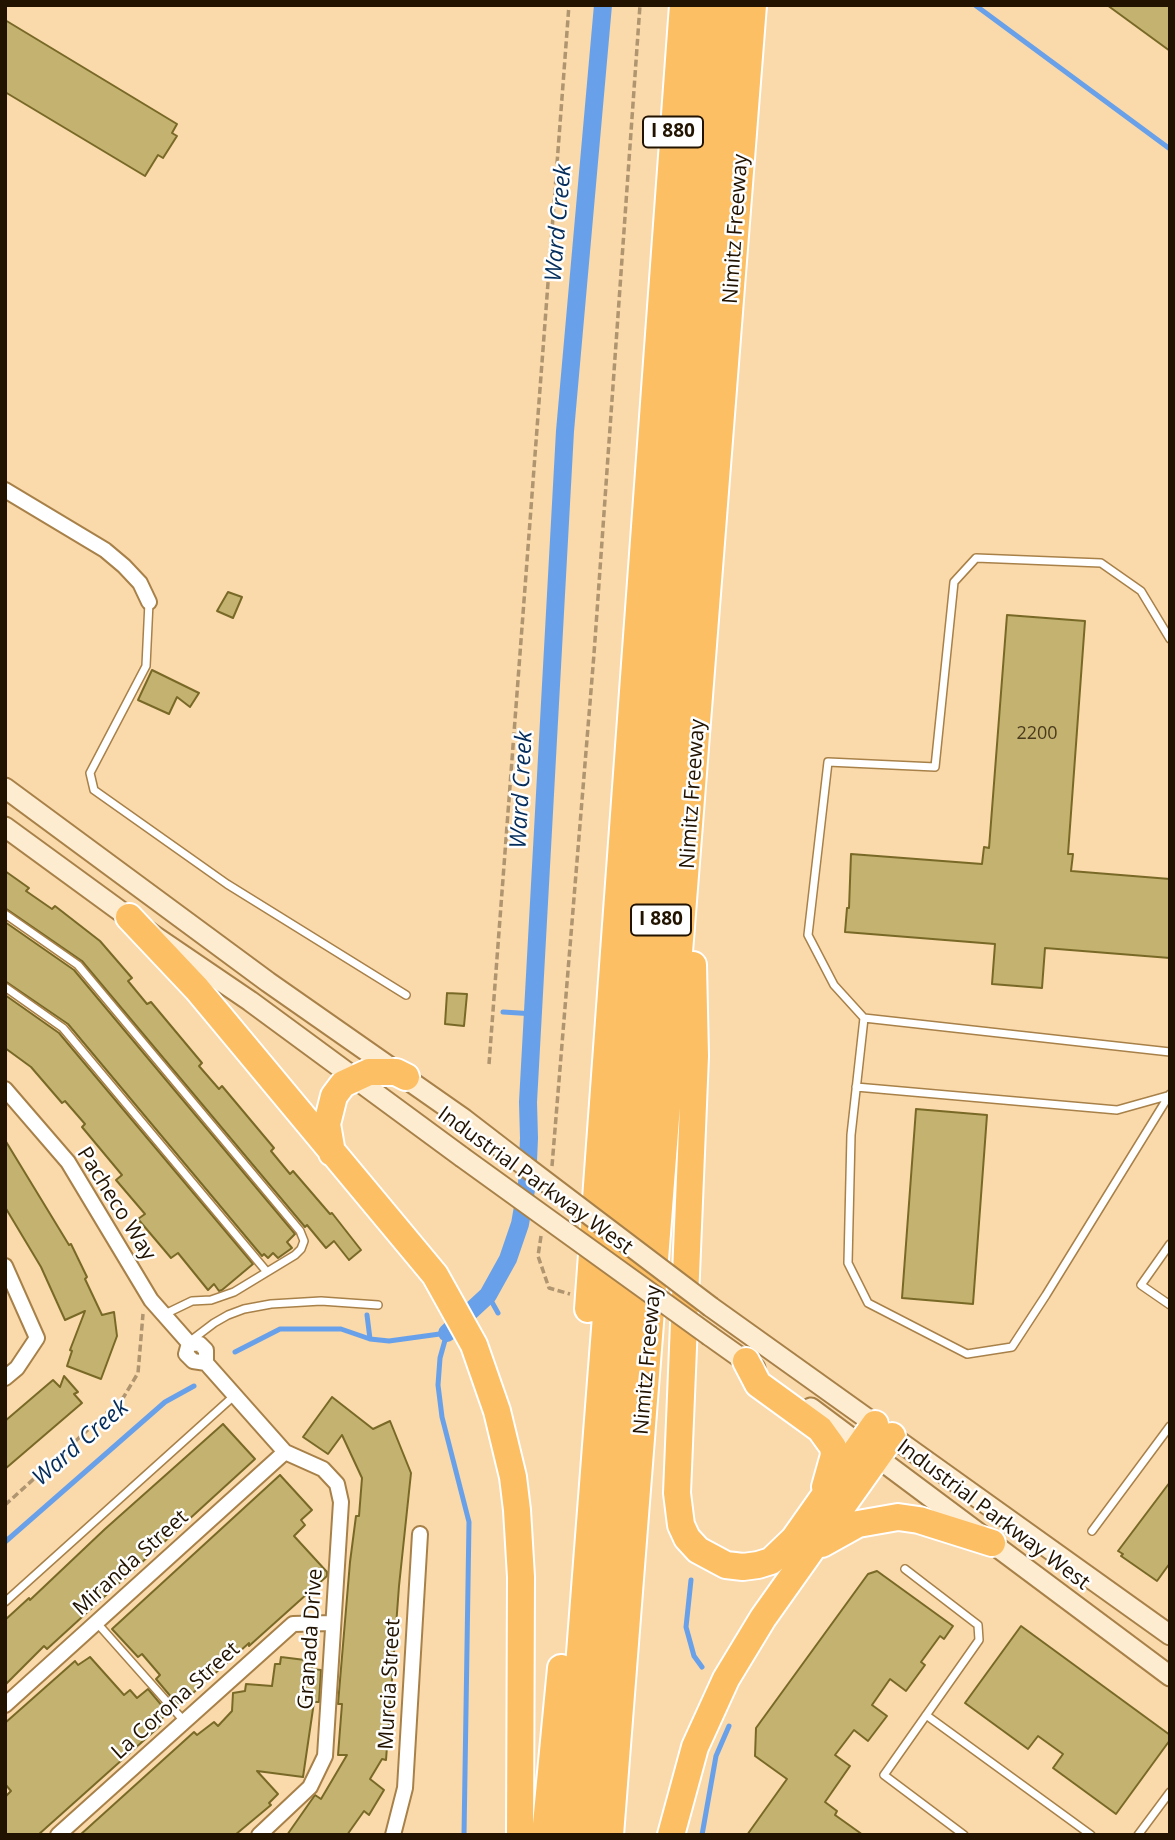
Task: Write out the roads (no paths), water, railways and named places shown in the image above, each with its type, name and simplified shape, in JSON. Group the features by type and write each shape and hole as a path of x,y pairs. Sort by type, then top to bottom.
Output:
{"highway":[{"name":"I 880","path":"545,1835 560,1678 589,1298 683,5"},
{"name":"I 880","path":"566,1835 707,5"},
{"name":"I 880","path":"588,1835 732,5"},
{"name":"Nimitz Freeway","path":"610,1835 753,5"},
{"path":"689,845 695,1056 677,1475 680,1518 687,1538 698,1550 726,1565 743,1567 771,1561 794,1539 821,1502 877,1440"},
{"path":"129,917 198,989 435,1275 474,1345 497,1410 513,1477 517,1510 520,1577 520,1835"},
{"path":"333,1154 327,1124 334,1096 343,1084 369,1072 396,1072 406,1077"},
{"path":"746,1360 758,1384 820,1429 833,1447 834,1455 821,1502"},
{"path":"671,1835 695,1746 726,1679 763,1618 812,1551 877,1440"},
{"path":"812,1551 858,1524 898,1517 919,1520 992,1543"}],"main road":[{"name":"Industrial Parkway West","path":"5,788 268,982 464,1119 711,1307 877,1440 992,1543 1170,1675"},
{"name":"Industrial Parkway West","path":"5,827 250,1001 710,1336 877,1440 1168,1631"}],"street":[{"path":"5,490 104,550 140,583 149,602"},
{"name":"Pacheco Way","path":"5,1089 68,1162 151,1300 189,1343 186,1354 193,1362 206,1363 285,1452"},
{"path":"5,1266 37,1338 16,1368 5,1378"},
{"name":"Miranda Street","path":"5,1705 285,1452"},
{"name":"Granada Drive","path":"259,1835 310,1787 325,1756 341,1502 337,1484 323,1469 285,1452"},
{"name":"Murcia Street","path":"393,1835 405,1788 420,1534"},
{"name":"La Corona Street","path":"58,1835 293,1624 332,1623"}],"lane":[{"path":"1170,639 1141,591 1101,563 976,558 954,582 935,767 828,762 808,935 834,985 864,1018 1170,1052"},
{"path":"149,602 146,666 90,773 94,790 227,884 406,995"},
{"path":"5,914 78,965 300,1231 304,1241 301,1249 234,1293 211,1300 191,1301 164,1315"},
{"path":"5,987 63,1028 267,1272"},
{"path":"864,1018 851,1135 848,1263 868,1303 967,1354 1012,1347 1169,1095"},
{"path":"856,1087 1117,1110 1169,1095"},
{"path":"1170,1244 1141,1284 1170,1306"},
{"path":"189,1343 228,1314 244,1309 271,1304 321,1301 378,1305"},
{"path":"5,1602 235,1395"},
{"path":"1092,1531 1170,1426"},
{"path":"905,1569 978,1625 979,1640 884,1775 964,1835"},
{"path":"97,1622 184,1721"},
{"path":"926,1715 1091,1835"},
{"path":"1138,1835 1170,1792"}],"waterway":[{"name":"Ward Creek","path":"447,1333 488,1295 508,1259 520,1224 527,1184 528,1102 565,431 603,5"},
{"name":"Ward Creek","path":"975,5 1170,149"},
{"path":"503,1012 535,1014"},
{"path":"488,1295 498,1313"},
{"path":"367,1315 370,1339"},
{"path":"235,1352 280,1329 341,1329 370,1339 389,1341 447,1333 440,1358 438,1385 442,1417 469,1522 464,1835"},
{"name":"Ward Creek","path":"5,1542 165,1402 194,1386"},
{"path":"691,1580 686,1627 694,1656 702,1667"},
{"path":"702,1835 716,1756 729,1726"}]}
